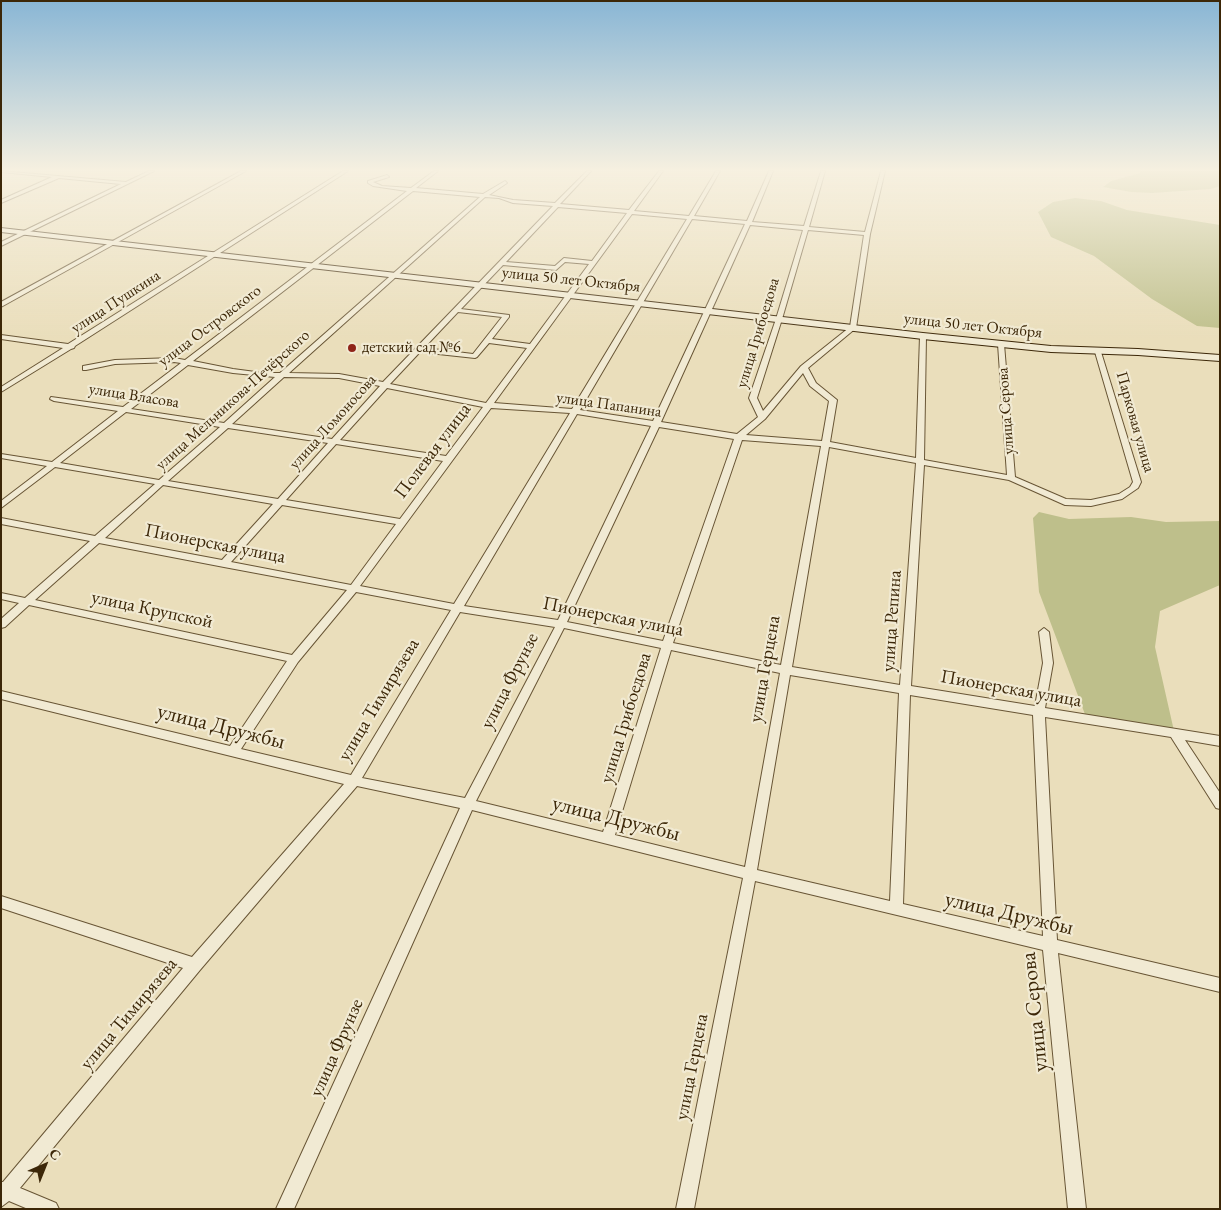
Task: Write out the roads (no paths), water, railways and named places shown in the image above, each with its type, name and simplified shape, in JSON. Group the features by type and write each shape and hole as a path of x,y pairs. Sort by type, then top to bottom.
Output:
{"street":[{"path":"1,244 36,227"},
{"path":"1,305 141,227"},
{"name":"улица Пушкина","path":"1,390 72,347 259,227"},
{"name":"улица Островского","path":"1,505 363,227"},
{"name":"улица Мельникова-Печёрского","path":"1,625 449,227"},
{"name":"улица Ломоносова","path":"224,564 384,386 535,227"},
{"name":"Полевая улица","path":"233,752 294,659 353,588 400,522 620,227"},
{"name":"улица Тимирязева","path":"3,1193 195,965 354,781 683,227"},
{"name":"улица Фрунзе","path":"285,1209 468,804 560,624 747,227"},
{"path":"801,227 867,234"},
{"path":"740,438 762,417 804,368 852,328 869,227"},
{"name":"улица Грибоедова","path":"762,417 752,398 806,228"},
{"name":"улица 50 лет Октября","path":"1,230 923,336 1098,352 1138,352 1220,358"},
{"path":"502,262 556,268 564,260 594,263"},
{"path":"419,350 475,356 507,316 457,310"},
{"name":"улица Репина","path":"896,909 905,689 920,460 923,336"},
{"path":"1,337 72,347"},
{"path":"487,341 532,346"},
{"name":"улица Серова","path":"1001,344 1011,478"},
{"name":"Парковая улица","path":"1098,352 1137,482 1134,488 1122,496"},
{"name":"улица Папанина","path":"86,368 115,362 174,360 233,372 339,376 487,405 574,411 740,438 825,444 920,460 1011,478 1065,502 1090,502 1122,496"},
{"name":"улица Герцена","path":"685,1209 750,874 833,400 813,384 804,368"},
{"name":"улица Власова","path":"54,399 447,460"},
{"name":"улица Грибоедова","path":"607,839 667,646 740,438"},
{"path":"1,456 400,522"},
{"name":"Пионерская улица","path":"1,521 457,608 560,624 786,670 1220,742"},
{"name":"улица Крупской","path":"1,596 294,659"},
{"name":"улица Серова","path":"1044,632 1048,663 1039,713 1050,945 1077,1209"},
{"name":"улица Дружбы","path":"1,695 354,781 468,804 750,874 1220,985"},
{"path":"1174,733 1220,804"},
{"path":"1,902 195,965"},
{"path":"3,1193 50,1209"}],"place":[{"name":"детский сад №6","path":"352,348"}]}
